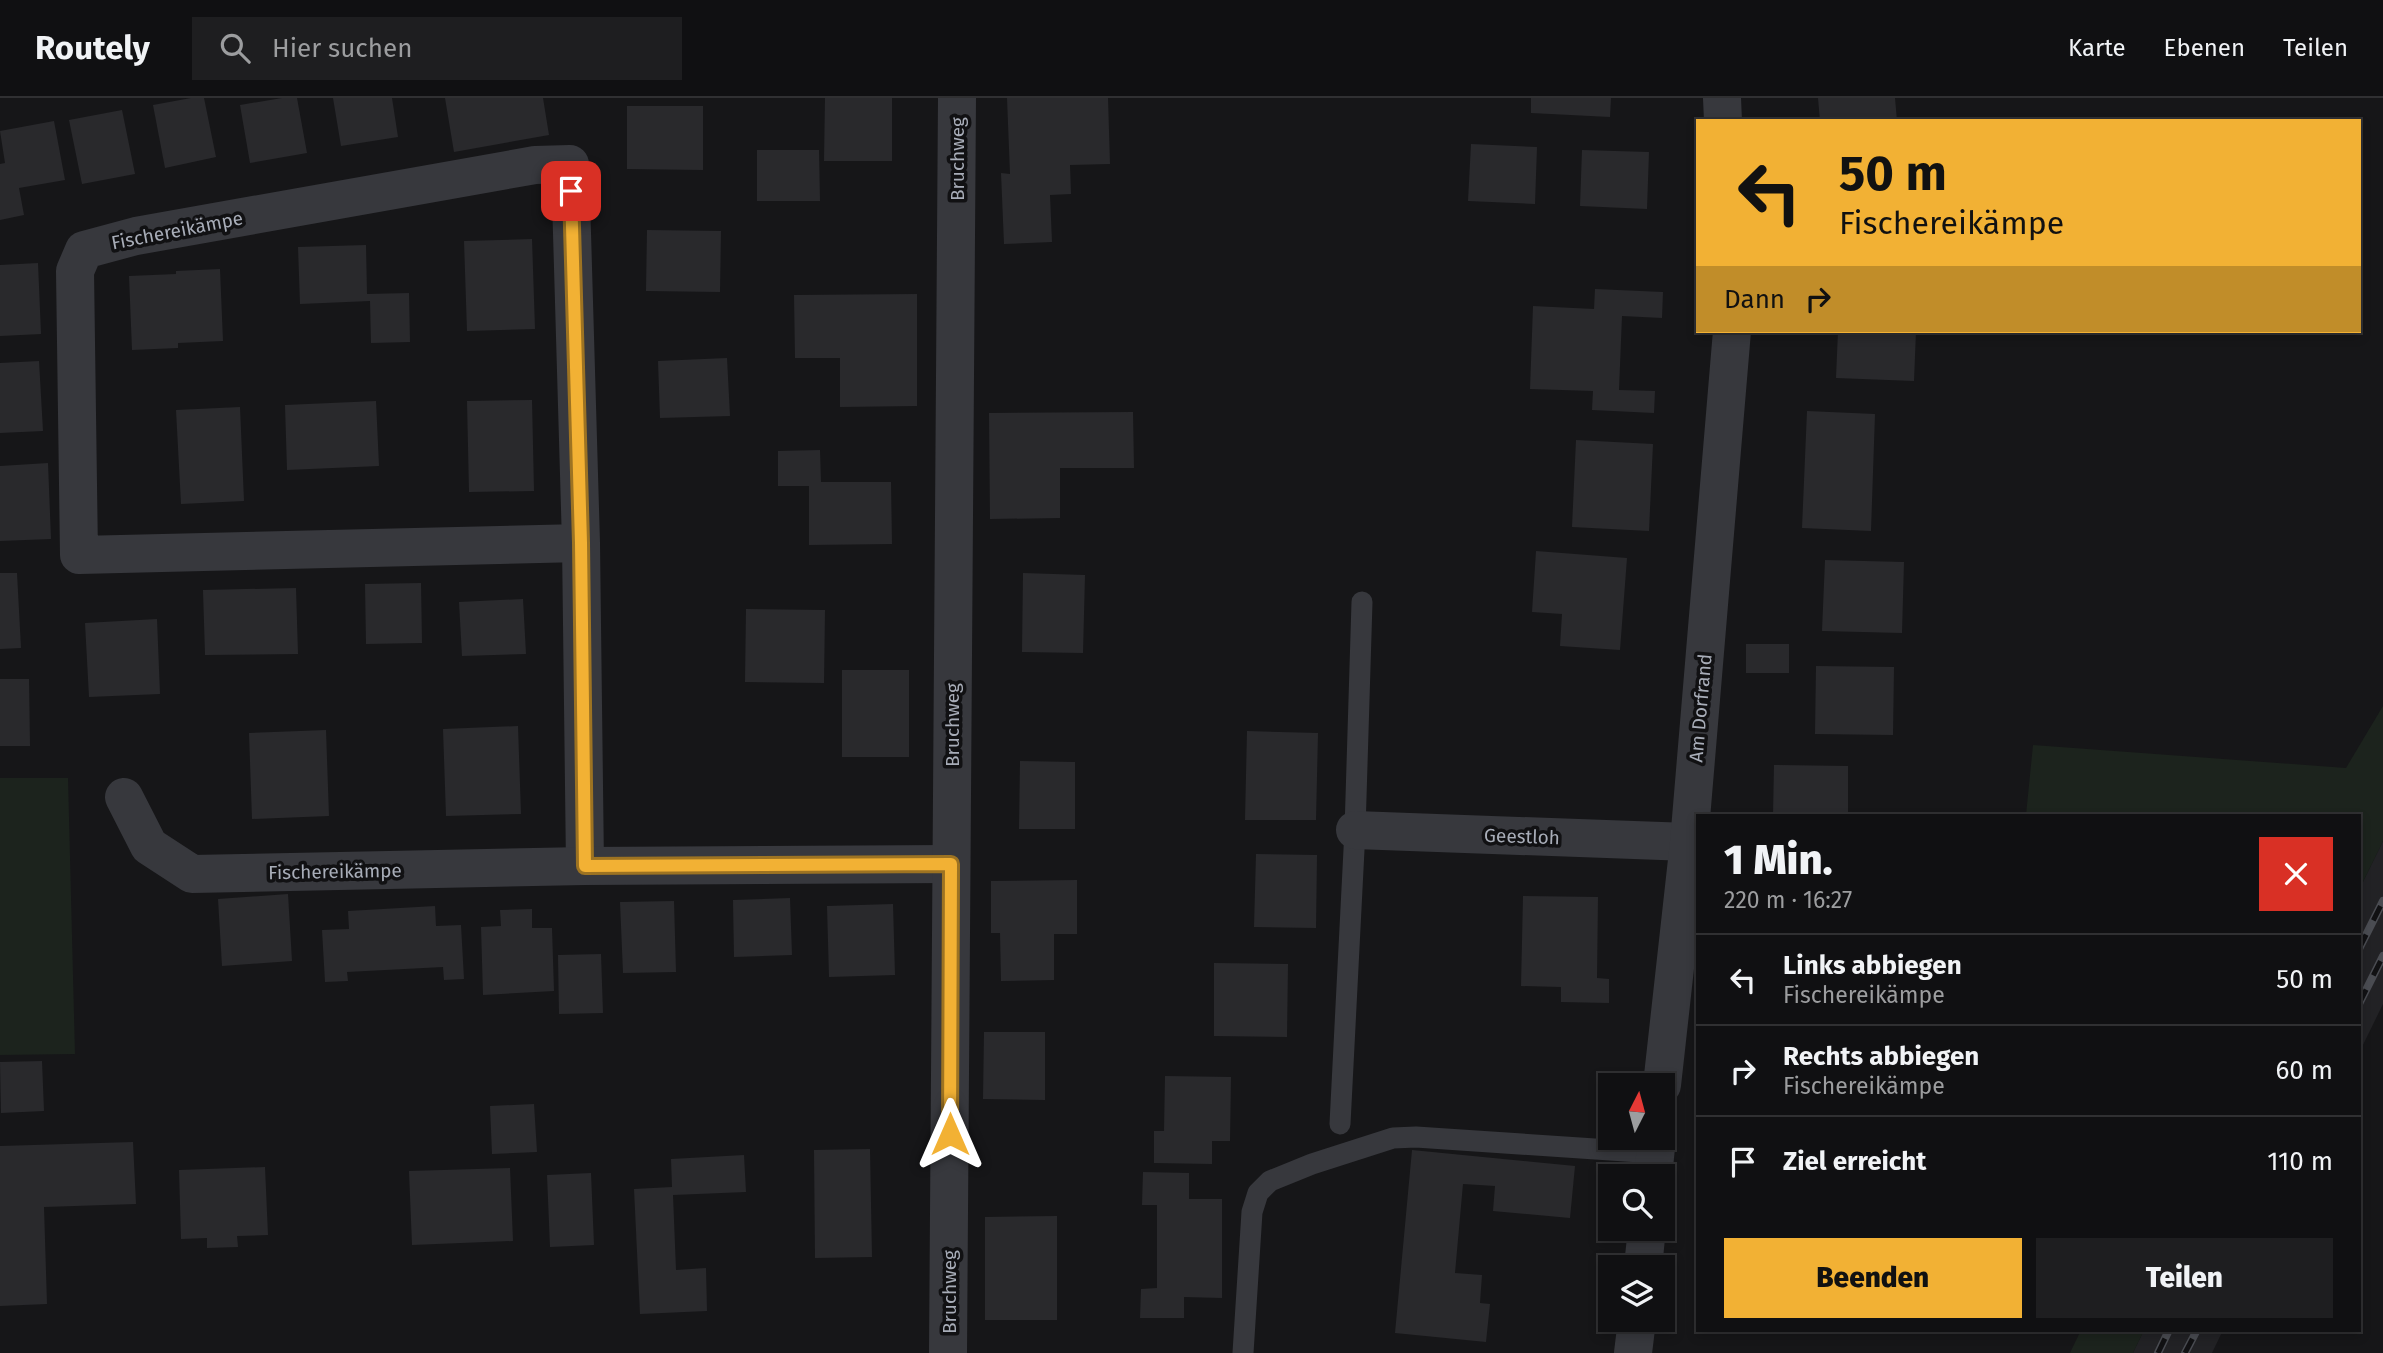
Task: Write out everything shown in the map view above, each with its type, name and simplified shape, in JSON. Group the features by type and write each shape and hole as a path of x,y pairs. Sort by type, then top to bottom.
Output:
{"street":[{"name":"Bruchweg","path":"948,1353 957,98"},
{"path":"1722,98 1723,119"},
{"name":"Fischereikämpe","path":"581,543 79,555 75,271 84,250 136,236 535,165 570,164 581,543 585,866"},
{"name":"Am Dorfrand","path":"1663,1073 1689,842 1732,333"},
{"name":"Fischereikämpe","path":"124,797 149,846 192,874 585,866 951,864"},
{"name":"Geestloh","path":"1355,831 1689,842"},
{"path":"1633,1353 1636,1332"}],"lane":[{"path":"1340,1124 1363,602"},
{"path":"1243,1353 1252,1212 1258,1192 1270,1181 1392,1138 1416,1137 1655,1156"}],"shaded area":[{"path":"2383,706 2383,841 2361,886 2361,814 2026,814 2033,745 2346,768"},
{"path":"0,778 68,778 75,1054 0,1055"},
{"path":"2383,841 2383,1004 2361,1049 2361,886"},
{"path":"2080,1332 2143,1332 2133,1353 2070,1353"},
{"path":"2143,1332 2222,1332 2212,1353 2133,1353"}],"building":[{"path":"204,98 216,157 165,168 153,105"},
{"path":"297,98 307,153 250,163 240,105"},
{"path":"333,98 392,98 398,137 341,146"},
{"path":"445,98 543,98 549,135 454,152"},
{"path":"825,98 892,98 892,161 824,161"},
{"path":"1007,98 1108,98 1110,164 1070,165 1071,194 1050,195 1052,242 1004,244 1001,173 1010,174"},
{"path":"1531,98 1611,98 1610,117 1531,113"},
{"path":"1818,98 1895,98 1897,119 1820,119"},
{"path":"627,106 703,106 703,170 627,169"},
{"path":"122,110 135,174 82,184 69,120"},
{"path":"54,121 65,180 19,188 24,215 0,220 0,164 5,163 0,131"},
{"path":"1471,144 1537,147 1535,204 1468,201"},
{"path":"757,150 819,150 820,201 757,201"},
{"path":"1582,150 1649,152 1647,209 1580,206"},
{"path":"647,230 721,231 720,292 646,291"},
{"path":"532,239 535,329 467,331 464,241"},
{"path":"366,245 367,294 409,293 410,342 371,343 370,301 300,304 298,247"},
{"path":"38,263 41,334 0,336 0,265"},
{"path":"220,269 223,341 178,343 178,348 132,350 129,276"},
{"path":"1595,289 1663,292 1662,318 1622,316 1619,390 1655,391 1654,413 1592,410 1593,391 1530,389 1533,306 1594,309"},
{"path":"917,294 917,406 840,407 840,358 795,358 794,295"},
{"path":"1838,333 1916,333 1914,381 1836,378"},
{"path":"727,358 730,416 660,418 658,361"},
{"path":"39,361 43,431 0,433 0,363"},
{"path":"532,400 534,491 469,492 467,401"},
{"path":"376,401 379,466 287,470 285,405"},
{"path":"240,407 244,501 181,504 176,410"},
{"path":"1807,411 1875,414 1871,531 1802,528"},
{"path":"1133,412 1134,468 1060,468 1060,518 990,519 989,413"},
{"path":"1576,440 1653,444 1649,531 1572,527"},
{"path":"820,450 821,482 891,482 892,544 809,545 809,486 778,486 778,451"},
{"path":"48,463 51,539 0,541 0,466"},
{"path":"1536,551 1627,558 1620,650 1560,646 1562,614 1532,612"},
{"path":"1825,560 1904,562 1902,633 1822,631"},
{"path":"0,573 17,573 21,648 0,649"},
{"path":"1023,573 1085,575 1083,653 1022,652"},
{"path":"421,583 422,643 366,644 365,584"},
{"path":"296,588 298,654 205,655 203,590"},
{"path":"523,599 526,654 462,656 459,602"},
{"path":"746,609 825,610 824,683 745,682"},
{"path":"157,619 160,694 89,697 85,623"},
{"path":"1746,644 1789,644 1789,673 1746,673"},
{"path":"1816,666 1894,667 1893,735 1815,734"},
{"path":"842,670 909,670 909,757 842,757"},
{"path":"0,679 29,679 30,746 0,746"},
{"path":"518,726 521,814 446,816 443,729"},
{"path":"326,730 329,816 252,819 249,733"},
{"path":"1247,731 1318,733 1316,820 1245,820"},
{"path":"1020,761 1075,762 1075,829 1019,829"},
{"path":"1774,765 1848,766 1848,814 1773,814"},
{"path":"1256,854 1317,855 1316,928 1254,927"},
{"path":"1077,880 1077,934 1054,934 1054,980 1001,981 1000,933 991,933 991,881"},
{"path":"288,894 292,961 222,966 218,899"},
{"path":"1523,896 1598,897 1597,978 1609,979 1609,1003 1561,1002 1561,987 1521,986"},
{"path":"790,898 792,955 734,957 733,900"},
{"path":"674,901 676,972 623,973 620,902"},
{"path":"893,904 895,975 829,977 827,906"},
{"path":"435,906 436,926 461,925 464,979 444,980 443,967 347,972 348,981 325,982 322,930 349,929 348,911"},
{"path":"532,909 532,928 552,928 554,991 483,995 481,927 501,926 500,910"},
{"path":"601,954 603,1013 559,1014 558,955"},
{"path":"1214,963 1288,964 1287,1037 1214,1036"},
{"path":"984,1032 1045,1032 1045,1100 983,1099"},
{"path":"42,1061 44,1111 1,1113 0,1062"},
{"path":"1165,1076 1231,1077 1230,1141 1212,1141 1212,1164 1154,1163 1154,1131 1164,1131"},
{"path":"534,1104 537,1152 492,1154 490,1106"},
{"path":"133,1142 136,1204 44,1207 47,1304 0,1306 0,1146"},
{"path":"870,1149 872,1257 815,1258 814,1150"},
{"path":"1412,1150 1575,1166 1570,1218 1493,1211 1495,1186 1463,1184 1455,1273 1482,1275 1480,1303 1490,1304 1486,1342 1395,1333"},
{"path":"744,1155 746,1192 673,1195 676,1270 706,1268 707,1311 640,1314 634,1189 672,1187 671,1159"},
{"path":"265,1167 268,1235 237,1236 238,1247 207,1248 207,1238 181,1239 179,1170"},
{"path":"510,1168 513,1241 412,1245 409,1171"},
{"path":"1143,1172 1189,1173 1189,1199 1222,1199 1222,1298 1184,1297 1184,1318 1140,1318 1141,1289 1157,1288 1157,1205 1142,1205"},
{"path":"591,1173 594,1245 550,1247 547,1175"},
{"path":"1057,1216 1057,1320 985,1320 985,1217"}],"railway":[{"path":"2361,945 2383,901"},
{"path":"2361,1000 2383,956"},
{"path":"2158,1353 2168,1332"},
{"path":"2185,1353 2196,1332"}],"route":[{"path":"571,191 581,543 585,866 951,864 950,1134"}]}
